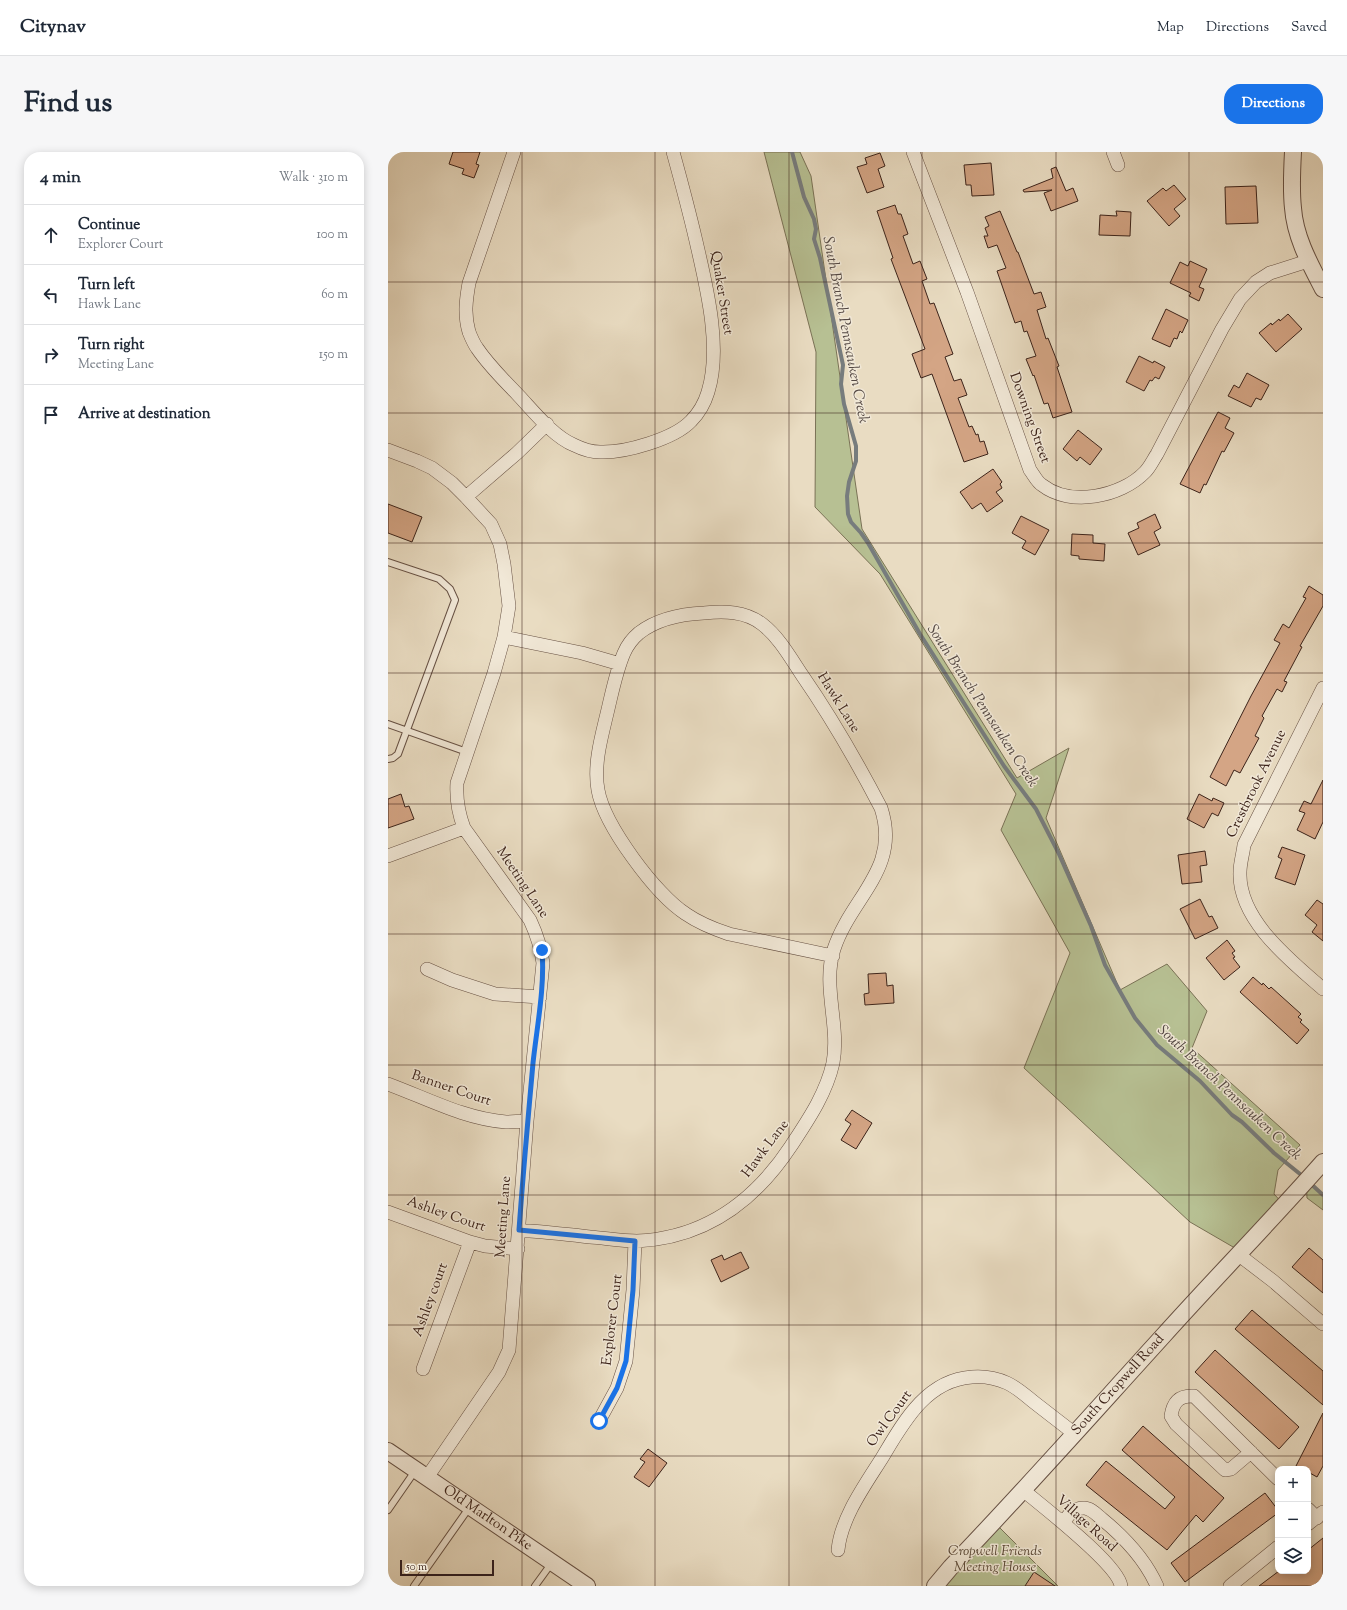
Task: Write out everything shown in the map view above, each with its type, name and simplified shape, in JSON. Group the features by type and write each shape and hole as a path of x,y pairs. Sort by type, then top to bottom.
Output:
{"street":[{"name":"Quaker Street","path":"514,152 469,284 466,300 466,317 469,332 476,347 496,373 561,438 573,445 600,452 615,451 662,440 677,432 690,422 701,408 708,392 712,375 713,357 711,318 705,278 673,152"},
{"path":"1113,152 1118,165"},
{"path":"1293,152 1292,209 1298,235 1308,261 1323,289"},
{"name":"Downing Street","path":"916,153 1030,470 1042,485 1060,494 1086,497 1109,494 1131,483 1145,472 1157,454 1222,329 1240,299 1256,282 1270,273 1308,261"},
{"path":"466,496 509,460 547,424"},
{"name":"Meeting Lane","path":"388,450 432,468 452,483 491,524 500,544 509,606 504,637 494,673 457,783 456,796 458,811 464,828 530,920 538,936 542,950 543,963 527,1121 509,1350 500,1372 422,1473"},
{"name":"Hawk Lane","path":"519,1230 635,1241 669,1237 686,1233 719,1218 748,1198 783,1158 819,1100 829,1077 833,1060 834,1042 830,979 832,956 840,936 880,867 884,853 887,837 886,822 881,808 834,723 783,647 762,624 750,616 722,611 679,616 664,620 639,633 630,642 620,664 605,724 596,775 601,804 615,830 651,882 685,914 729,934 832,956"},
{"path":"504,637 575,651 620,664"},
{"name":"Crestbrook Avenue","path":"1323,688 1244,845 1240,873 1242,893 1255,920 1278,950 1323,989"},
{"path":"388,856 464,828"},
{"path":"427,969 452,980 495,994 540,997"},
{"name":"Banner Court","path":"388,1084 452,1109 476,1116 506,1122 527,1121"},
{"name":"South Cropwell Road","path":"935,1586 1323,1162"},
{"name":"Ashley Court","path":"388,1212 470,1242 485,1246 518,1249"},
{"name":"Explorer Court","path":"599,1421 617,1388 626,1361 633,1290 635,1241"},
{"name":"Ashley court","path":"422,1369 470,1242"},
{"path":"1239,1255 1273,1281 1323,1324"},
{"name":"Owl Court","path":"838,1550 839,1539 843,1527 873,1471 913,1411 924,1398 937,1388 950,1382 965,1378 995,1378 1020,1390 1075,1434"},
{"path":"1251,1452 1231,1469 1225,1470 1176,1424 1171,1416 1173,1407 1185,1395 1194,1396 1251,1452 1275,1476"},
{"name":"Old Marlton Pike","path":"388,1451 587,1586"},
{"name":"Village Road","path":"1023,1490 1090,1547 1112,1569 1120,1580 1121,1586"},
{"path":"1062,1523 1071,1511 1078,1508 1086,1508 1094,1512 1124,1538 1139,1556 1152,1575 1157,1586"},
{"path":"1230,1586 1275,1548"}],"lane":[{"path":"388,562 439,580 450,589 455,600 398,754 393,758 388,759"},
{"path":"388,724 467,752"},
{"path":"388,1510 422,1473"},
{"path":"414,1586 470,1506"},
{"path":"536,1586 552,1562"}],"green space":[{"path":"764,152 800,152 811,176 862,529 1017,778 1069,748 1046,818 1120,990 1167,964 1207,1011 1192,1048 1300,1145 1278,1170 1274,1194 1285,1206 1240,1251 1190,1222 1024,1068 1070,953 1001,830 1016,794 880,574 815,507 816,352"},
{"path":"1306,1179 1323,1195 1323,1210 1307,1198"},
{"name":"Cropwell Friends Meeting House","path":"994,1522 1058,1586 935,1586"}],"building":[{"path":"453,152 480,152 476,164 479,165 474,178 462,174 464,169 449,164"},
{"path":"880,153 885,166 878,169 884,187 867,193 857,167 867,164 865,158"},
{"path":"991,163 994,195 972,196 971,185 966,185 964,165"},
{"path":"1056,167 1066,191 1073,188 1078,201 1051,211 1044,193 1052,190 1024,192 1023,190 1053,178 1051,169"},
{"path":"1174,185 1186,199 1174,209 1180,216 1169,226 1147,201 1163,188 1166,191"},
{"path":"1256,186 1258,223 1226,224 1225,187"},
{"path":"895,205 898,214 901,214 908,234 903,236 913,264 920,261 927,279 922,281 930,304 934,303 953,354 945,357 954,381 961,379 967,395 958,398 969,427 972,426 976,435 978,434 980,442 984,441 988,454 964,462 932,374 921,378 912,354 925,349 891,259 893,258 877,211"},
{"path":"1000,211 1034,294 1041,292 1046,307 1037,310 1046,339 1048,338 1059,366 1057,367 1072,412 1053,418 1048,403 1044,404 1034,375 1033,376 1026,359 1036,356 1027,331 1024,332 1021,321 1015,323 997,271 1006,268 997,245 988,248 984,236 988,236 985,228 989,226 985,217"},
{"path":"1116,211 1131,212 1130,236 1099,235 1100,215 1117,216"},
{"path":"1190,261 1207,269 1199,287 1204,289 1199,301 1189,296 1191,293 1170,283 1180,262 1188,266"},
{"path":"1166,309 1188,320 1182,333 1180,331 1177,339 1174,338 1170,347 1152,339"},
{"path":"1288,314 1302,329 1276,352 1259,333 1271,323 1272,325 1279,319 1280,321"},
{"path":"1139,356 1153,363 1154,361 1165,367 1159,379 1155,377 1152,381 1150,380 1144,391 1126,382"},
{"path":"1247,373 1269,385 1261,400 1256,398 1251,407 1228,396 1234,385 1239,388"},
{"path":"1218,412 1230,418 1225,428 1234,433 1224,452 1222,451 1206,485 1204,484 1200,493 1180,484"},
{"path":"1078,430 1102,449 1090,465 1080,457 1077,461 1063,449"},
{"path":"993,469 1002,482 1000,484 1002,488 996,492 1003,501 987,512 981,503 972,509 960,492"},
{"path":"388,504 422,517 412,542 388,533"},
{"path":"1155,514 1161,528 1154,532 1160,545 1138,555 1128,533 1139,528 1137,523"},
{"path":"1021,516 1049,530 1035,555 1022,548 1026,541 1012,533"},
{"path":"1072,534 1093,535 1093,543 1105,544 1104,561 1079,559 1079,556 1071,555"},
{"path":"1309,586 1323,595 1323,606 1300,646 1302,647 1284,681 1287,682 1282,692 1277,689 1262,716 1264,718 1255,736 1259,738 1240,773 1234,770 1226,786 1210,777 1280,643 1274,640 1283,624 1289,628 1306,598 1303,597"},
{"path":"1323,780 1323,822 1315,839 1297,830 1305,813 1299,811 1304,801 1311,804"},
{"path":"401,794 405,807 409,806 414,819 388,828 388,799"},
{"path":"1199,794 1212,801 1213,798 1224,803 1218,816 1212,813 1204,828 1187,819"},
{"path":"1282,847 1305,855 1295,885 1275,878 1282,859 1278,857"},
{"path":"1205,851 1207,865 1200,866 1202,882 1182,884 1178,855"},
{"path":"1200,899 1209,917 1212,916 1218,928 1195,939 1180,909"},
{"path":"1317,900 1323,904 1323,941 1312,932 1317,925 1305,915"},
{"path":"1227,940 1235,951 1232,953 1235,957 1233,958 1240,967 1224,980 1206,958"},
{"path":"886,973 887,986 893,985 894,1003 865,1005 864,994 869,993 868,974"},
{"path":"1253,977 1269,989 1271,987 1301,1014 1298,1017 1302,1020 1300,1022 1309,1030 1297,1044 1240,992"},
{"path":"852,1110 872,1123 856,1149 841,1140 851,1124 845,1120"},
{"path":"1309,1248 1323,1260 1323,1293 1292,1267"},
{"path":"741,1252 749,1268 721,1282 711,1260 722,1255 724,1260"},
{"path":"1252,1310 1323,1371 1323,1405 1235,1329"},
{"path":"1215,1350 1299,1427 1279,1449 1195,1372"},
{"path":"1323,1413 1323,1466 1317,1477 1311,1474 1311,1466 1296,1466"},
{"path":"1143,1426 1224,1498 1203,1522 1196,1515 1167,1550 1086,1485 1106,1461 1165,1509 1175,1497 1122,1450"},
{"path":"648,1449 667,1463 649,1487 634,1477 645,1462 640,1459"},
{"path":"1265,1493 1275,1506 1275,1515 1185,1582 1171,1563"},
{"path":"1323,1538 1323,1578 1313,1586 1259,1586 1275,1574 1311,1574 1311,1548"},
{"path":"1034,1572 1055,1586 1025,1586"}],"waterway":[{"name":"South Branch Pennsauken Creek","path":"792,152 804,197 814,219 816,229 814,239 820,258 843,365 841,384 844,404 856,446 856,461 849,482 847,496 848,514 851,522 868,543 920,634 1004,766 1036,809 1058,852 1091,926 1105,965 1135,1018 1157,1045 1200,1081 1232,1115 1242,1122 1274,1153 1305,1178"},
{"name":"South Branch Pennsauken Creek","path":"1310,1183 1323,1195"}],"route":[{"path":"542,950 543,963 527,1121 519,1230 635,1241 635,1267 630,1332 626,1361 617,1388 599,1421"}]}
